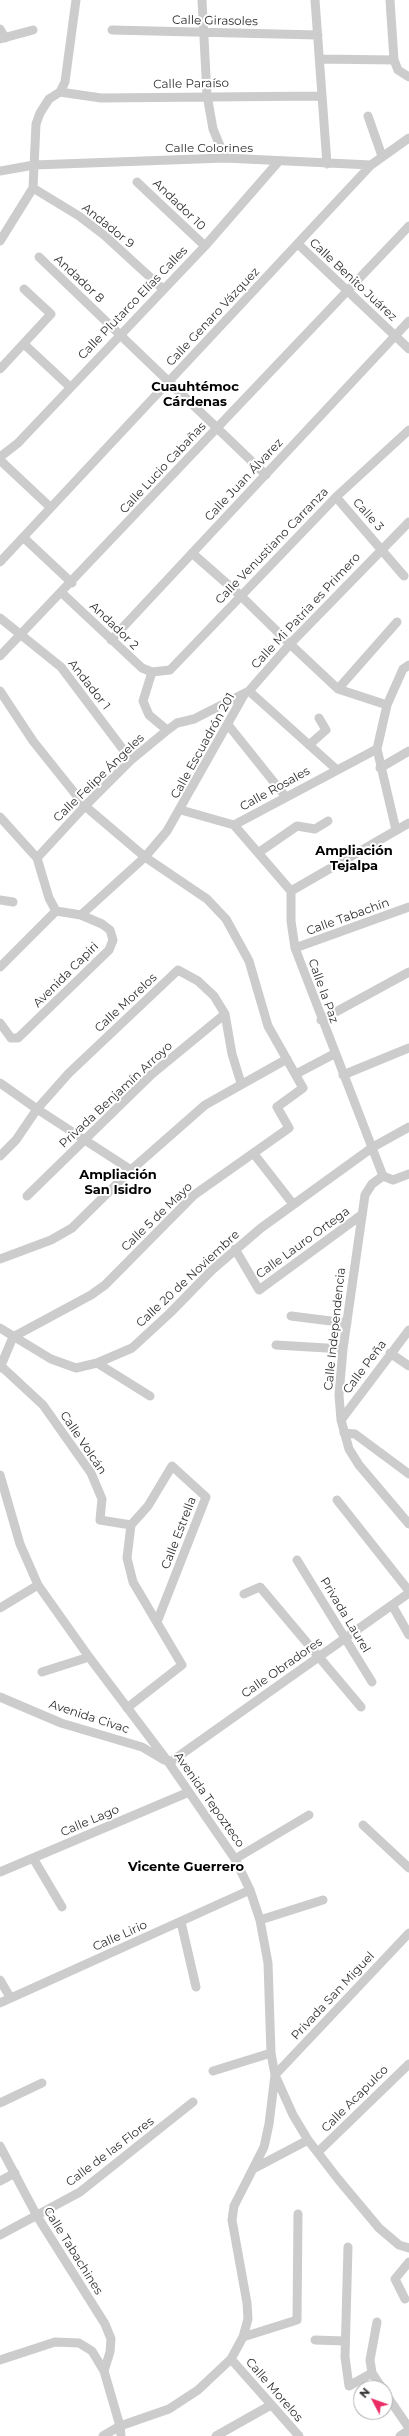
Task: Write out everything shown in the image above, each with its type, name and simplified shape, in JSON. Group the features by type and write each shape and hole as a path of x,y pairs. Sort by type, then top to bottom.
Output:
{"street":[{"path":"0,241 33,188 36,124 40,113 49,99 60,92 65,82 76,0"},
{"path":"202,0 206,32 207,95 214,129 225,158"},
{"path":"315,0 327,164"},
{"path":"390,0 394,60 398,70 409,77"},
{"path":"0,29 2,39 33,30"},
{"name":"Calle Girasoles","path":"112,30 318,35"},
{"path":"320,59 394,60"},
{"name":"Calle Paraíso","path":"60,92 101,98 207,95 322,96"},
{"path":"368,116 382,156"},
{"path":"371,165 409,138"},
{"name":"Calle Colorines","path":"0,171 34,165 225,158 371,165"},
{"name":"Calle Plutarco Elías Calles","path":"0,457 18,443 205,246 279,161"},
{"name":"Calle Genaro Vázquez","path":"0,562 371,165"},
{"name":"Andador 10","path":"137,182 205,246"},
{"name":"Andador 9","path":"33,188 79,216 104,235 163,289"},
{"name":"Calle Lucio Cabañas","path":"0,656 62,593 346,290 409,226"},
{"name":"Calle Benito Juárez","path":"298,244 409,349"},
{"name":"Andador 8","path":"39,257 121,334 266,475"},
{"path":"0,369 51,314 24,289"},
{"name":"Calle Juan Álvarez","path":"110,640 409,321"},
{"path":"24,344 70,387"},
{"name":"Calle Venustiano Carranza","path":"152,672 170,670 336,497 409,430"},
{"path":"0,460 50,507"},
{"name":"Calle 3","path":"336,497 382,548 404,576"},
{"name":"Calle Mi Patria es Primero","path":"247,692 290,644 382,548 408,525"},
{"path":"23,537 72,582"},
{"path":"192,553 241,596 338,688 387,706"},
{"name":"Andador 2","path":"62,593 110,640 142,668 152,672"},
{"name":"Andador 1","path":"0,618 61,667 131,760"},
{"path":"338,688 397,622"},
{"path":"396,830 380,768 377,749 387,706 404,669 409,665"},
{"path":"152,672 144,701 149,714 167,730"},
{"path":"0,691 33,741 85,806 145,857 197,892 226,919 249,961 268,1026 296,1074 334,1054"},
{"path":"247,692 309,744 336,769"},
{"name":"Calle Felipe Ángeles","path":"37,858 85,806 131,760 167,730 177,723 194,719 247,692"},
{"name":"Calle Escuadrón 201","path":"82,915 145,857 167,831 181,810 205,763 247,692"},
{"path":"309,744 326,730 319,718"},
{"path":"228,726 286,796"},
{"name":"Calle Rosales","path":"181,810 234,826 336,769 377,749"},
{"path":"380,768 409,751"},
{"path":"0,817 37,858 49,898 56,911 0,967"},
{"path":"258,853 297,826 316,829 328,821"},
{"path":"234,826 291,891 409,823"},
{"name":"Calle la Paz","path":"291,891 291,921 295,948 334,1054 373,1147 383,1176"},
{"path":"0,900 13,902"},
{"name":"Calle Tabachín","path":"295,948 409,908"},
{"name":"Avenida Capiri","path":"0,1023 11,1038 18,1038 109,950 113,940 110,930 102,924 82,915 56,911"},
{"name":"Calle Morelos","path":"0,1156 16,1140 37,1109 69,1073 178,970 198,982 214,996 225,1014 232,1054 241,1083"},
{"path":"321,1020 409,972"},
{"name":"Privada Benjamín Arroyo","path":"27,1196 133,1092 225,1014"},
{"path":"343,1075 409,1048"},
{"path":"0,1259 50,1240 72,1228 131,1170 205,1105 241,1083 287,1059"},
{"name":"Calle 5 de Mayo","path":"11,1339 91,1295 105,1285 191,1197 289,1128 277,1107 303,1088 296,1074"},
{"path":"0,1083 131,1170"},
{"name":"Calle 20 de Noviembre","path":"11,1339 51,1359 76,1368 97,1363 132,1348 235,1249 293,1204 373,1147 409,1127"},
{"path":"254,1154 293,1204"},
{"path":"383,1176 393,1180 409,1174"},
{"name":"Calle Independencia","path":"383,1176 372,1184 365,1195 360,1216 343,1349 339,1395 341,1420 349,1449 359,1465 409,1524"},
{"name":"Calle Lauro Ortega","path":"235,1249 259,1290 360,1216"},
{"path":"291,1316 347,1323"},
{"path":"0,1328 11,1339 0,1367"},
{"name":"Calle Peña","path":"341,1420 390,1353 409,1330"},
{"path":"276,1345 343,1349"},
{"path":"390,1353 409,1366"},
{"path":"97,1363 150,1396"},
{"name":"Calle Volcán","path":"0,1367 43,1405 91,1473 102,1499 100,1520 132,1526"},
{"path":"344,1434 355,1434 409,1474"},
{"name":"Calle Estrella","path":"132,1526 148,1506 172,1466 206,1497 157,1622"},
{"name":"Avenida Tepozteco","path":"0,1475 20,1544 38,1584 89,1657 169,1763 235,1859 250,1890 260,1920 268,1963 271,2053 275,2075 270,2124 264,2147 239,2195 232,2220 247,2303 248,2319 243,2337 231,2359 198,2390 169,2409 120,2431 103,2436"},
{"path":"337,1500 409,1592"},
{"path":"127,1708 182,1665 133,1582 127,1558 132,1526"},
{"name":"Privada Laurel","path":"297,1560 372,1682"},
{"path":"0,1608 38,1584"},
{"path":"244,1594 260,1587 361,1707"},
{"name":"Calle Obradores","path":"169,1763 409,1592"},
{"path":"392,1605 409,1636"},
{"path":"42,1672 89,1657"},
{"name":"Avenida Civac","path":"0,1697 61,1723 142,1747 169,1763"},
{"name":"Calle Lago","path":"0,1872 189,1792"},
{"path":"235,1859 308,1815"},
{"path":"363,1825 409,1868"},
{"path":"33,1858 62,1907"},
{"name":"Calle Lirio","path":"0,2002 250,1890"},
{"path":"260,1920 323,1900"},
{"path":"181,1922 196,1987"},
{"name":"Privada San Miguel","path":"275,2075 409,1933"},
{"path":"0,1980 10,1998"},
{"path":"213,2071 271,2053"},
{"name":"Calle Acapulco","path":"318,2152 409,2064"},
{"path":"275,2075 293,2115 308,2140 379,2228 399,2245 409,2248"},
{"path":"0,2103 42,2083"},
{"name":"Calle de las Flores","path":"0,2235 86,2188 193,2102"},
{"path":"253,2169 308,2140"},
{"name":"Calle Tabachines","path":"0,2146 37,2216 105,2324 111,2339 110,2352 104,2371"},
{"path":"0,2181 15,2173"},
{"path":"243,2337 297,2320 298,2214"},
{"path":"348,2247 345,2341 346,2372 350,2386 372,2373"},
{"path":"405,2299 395,2279 409,2262"},
{"path":"377,2322 370,2360 372,2373 377,2380"},
{"path":"315,2340 345,2341"},
{"path":"0,2360 56,2342 79,2343 92,2351 104,2371 120,2431"},
{"name":"Calle Morelos","path":"231,2359 299,2436"},
{"path":"216,2436 271,2405"},
{"path":"393,2405 409,2429 400,2436"}],"district":[{"name":"Cuauhtémoc Cárdenas","path":"195,394"},
{"name":"Ampliación Tejalpa","path":"354,858"},
{"name":"Ampliación San Isidro","path":"118,1182"},
{"name":"Vicente Guerrero","path":"186,1867"}]}
